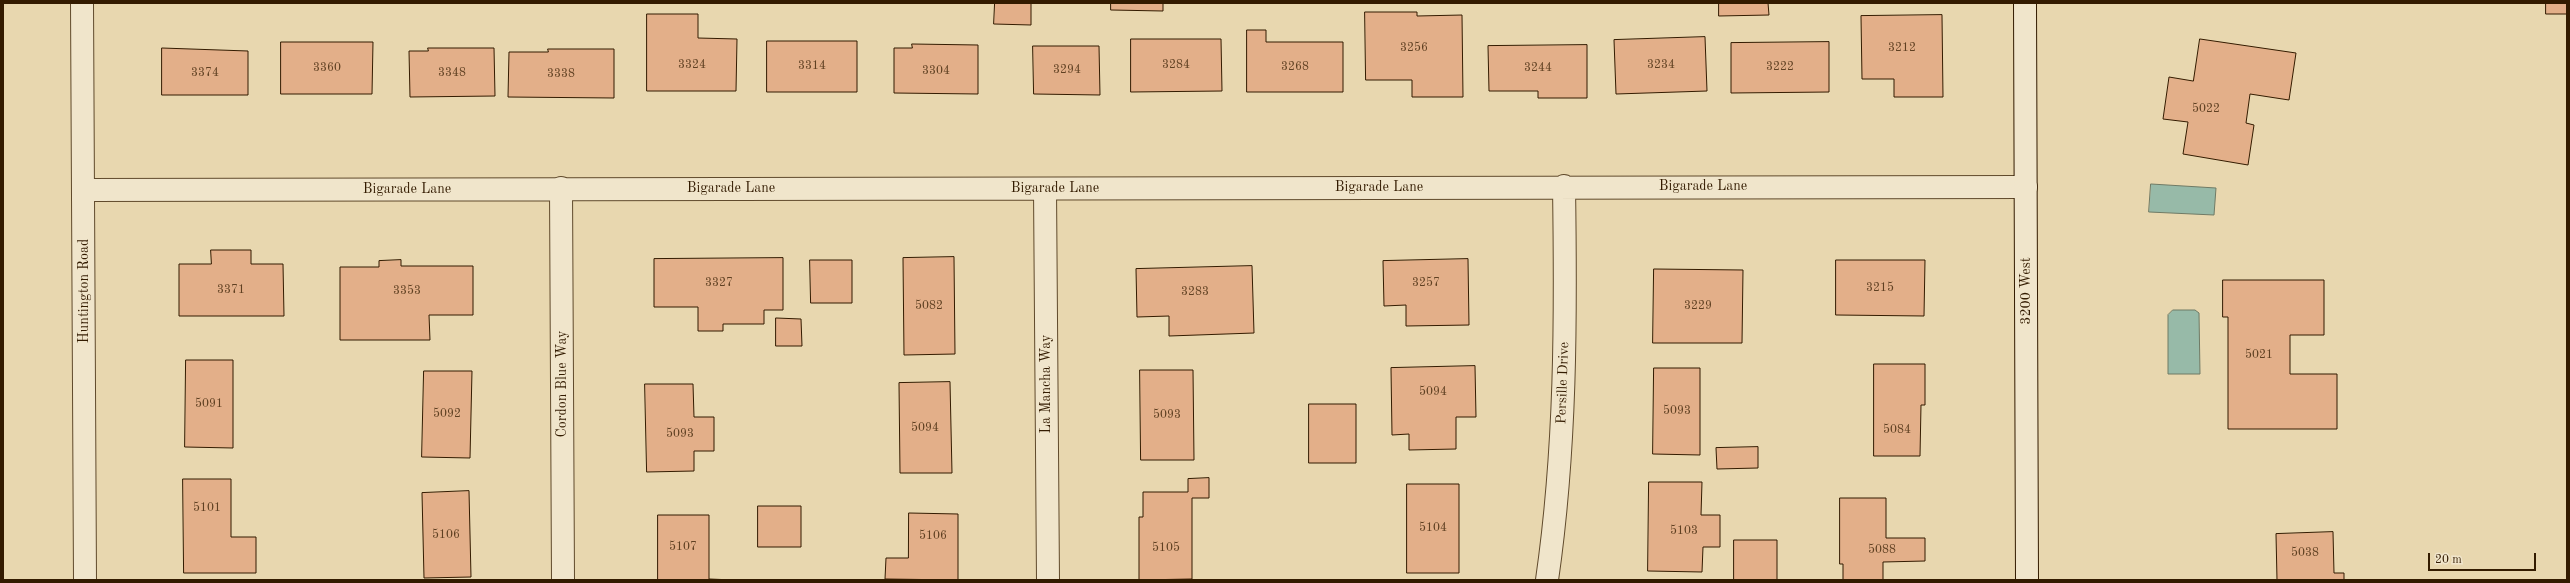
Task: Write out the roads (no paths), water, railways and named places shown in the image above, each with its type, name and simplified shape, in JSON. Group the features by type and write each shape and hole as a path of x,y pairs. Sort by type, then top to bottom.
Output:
{"street":[{"name":"Huntington Road","path":"82,3 85,580"},
{"name":"3200 West","path":"2025,3 2027,580"},
{"name":"Bigarade Lane","path":"84,190 1564,186 2026,187"},
{"name":"Persille Drive","path":"1548,580 1554,531 1565,385 1564,186"},
{"name":"Cordon Blue Way","path":"561,188 563,580"},
{"name":"La Mancha Way","path":"1045,188 1048,580"}]}
